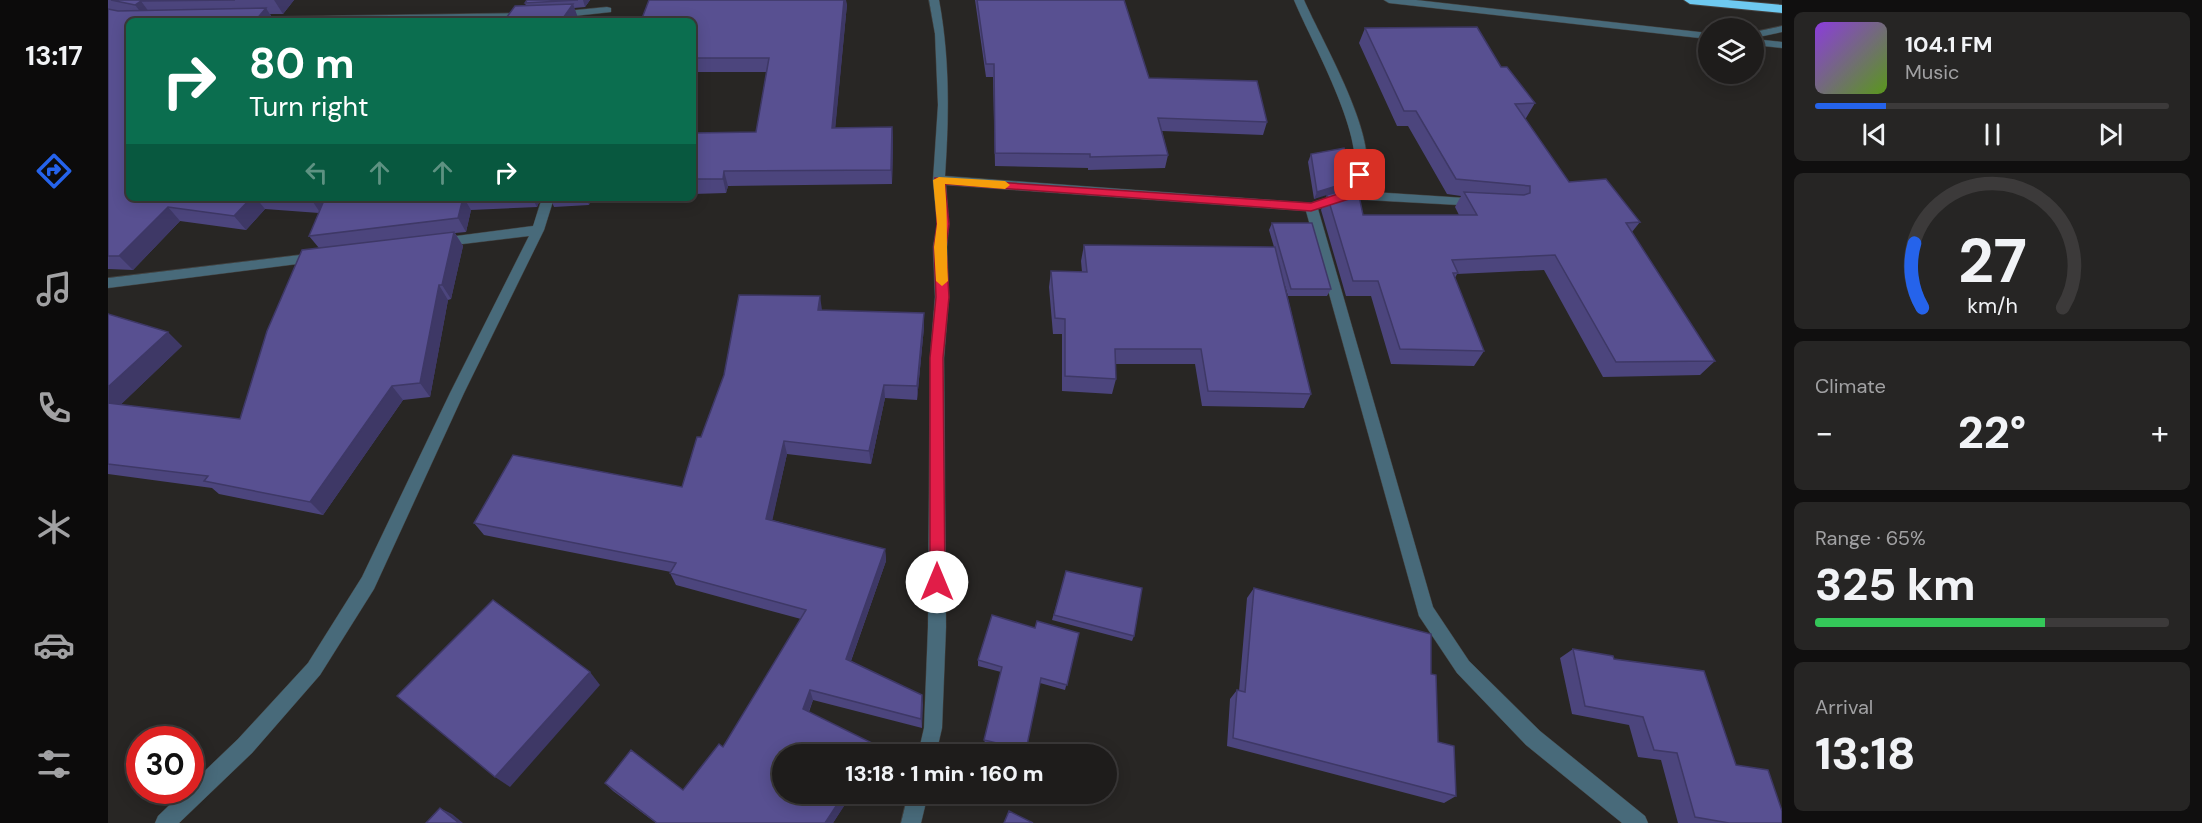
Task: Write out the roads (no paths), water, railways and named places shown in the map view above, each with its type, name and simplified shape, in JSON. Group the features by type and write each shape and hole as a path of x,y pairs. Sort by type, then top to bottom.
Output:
{"highway":[{"path":"1690,0 1782,9"}],"street":[{"path":"929,744 933,728 938,627 937,358 942,297 940,247 943,224 939,180 944,105 940,34 934,0"},
{"path":"1299,0 1339,87 1359,141 1360,175 1348,195"},
{"path":"1389,0 1698,35"},
{"path":"549,15 607,10"},
{"path":"362,18 537,15"},
{"path":"1764,33 1782,29"},
{"path":"1764,43 1782,45"},
{"path":"939,180 1311,207 1348,195 1490,202"},
{"path":"165,823 245,746 314,669 368,583 457,393 538,230 547,201"},
{"path":"1311,207 1425,610 1463,667 1526,730 1638,823"},
{"path":"419,245 538,230"},
{"path":"108,283 325,257"},
{"path":"911,823 916,804"}]}
